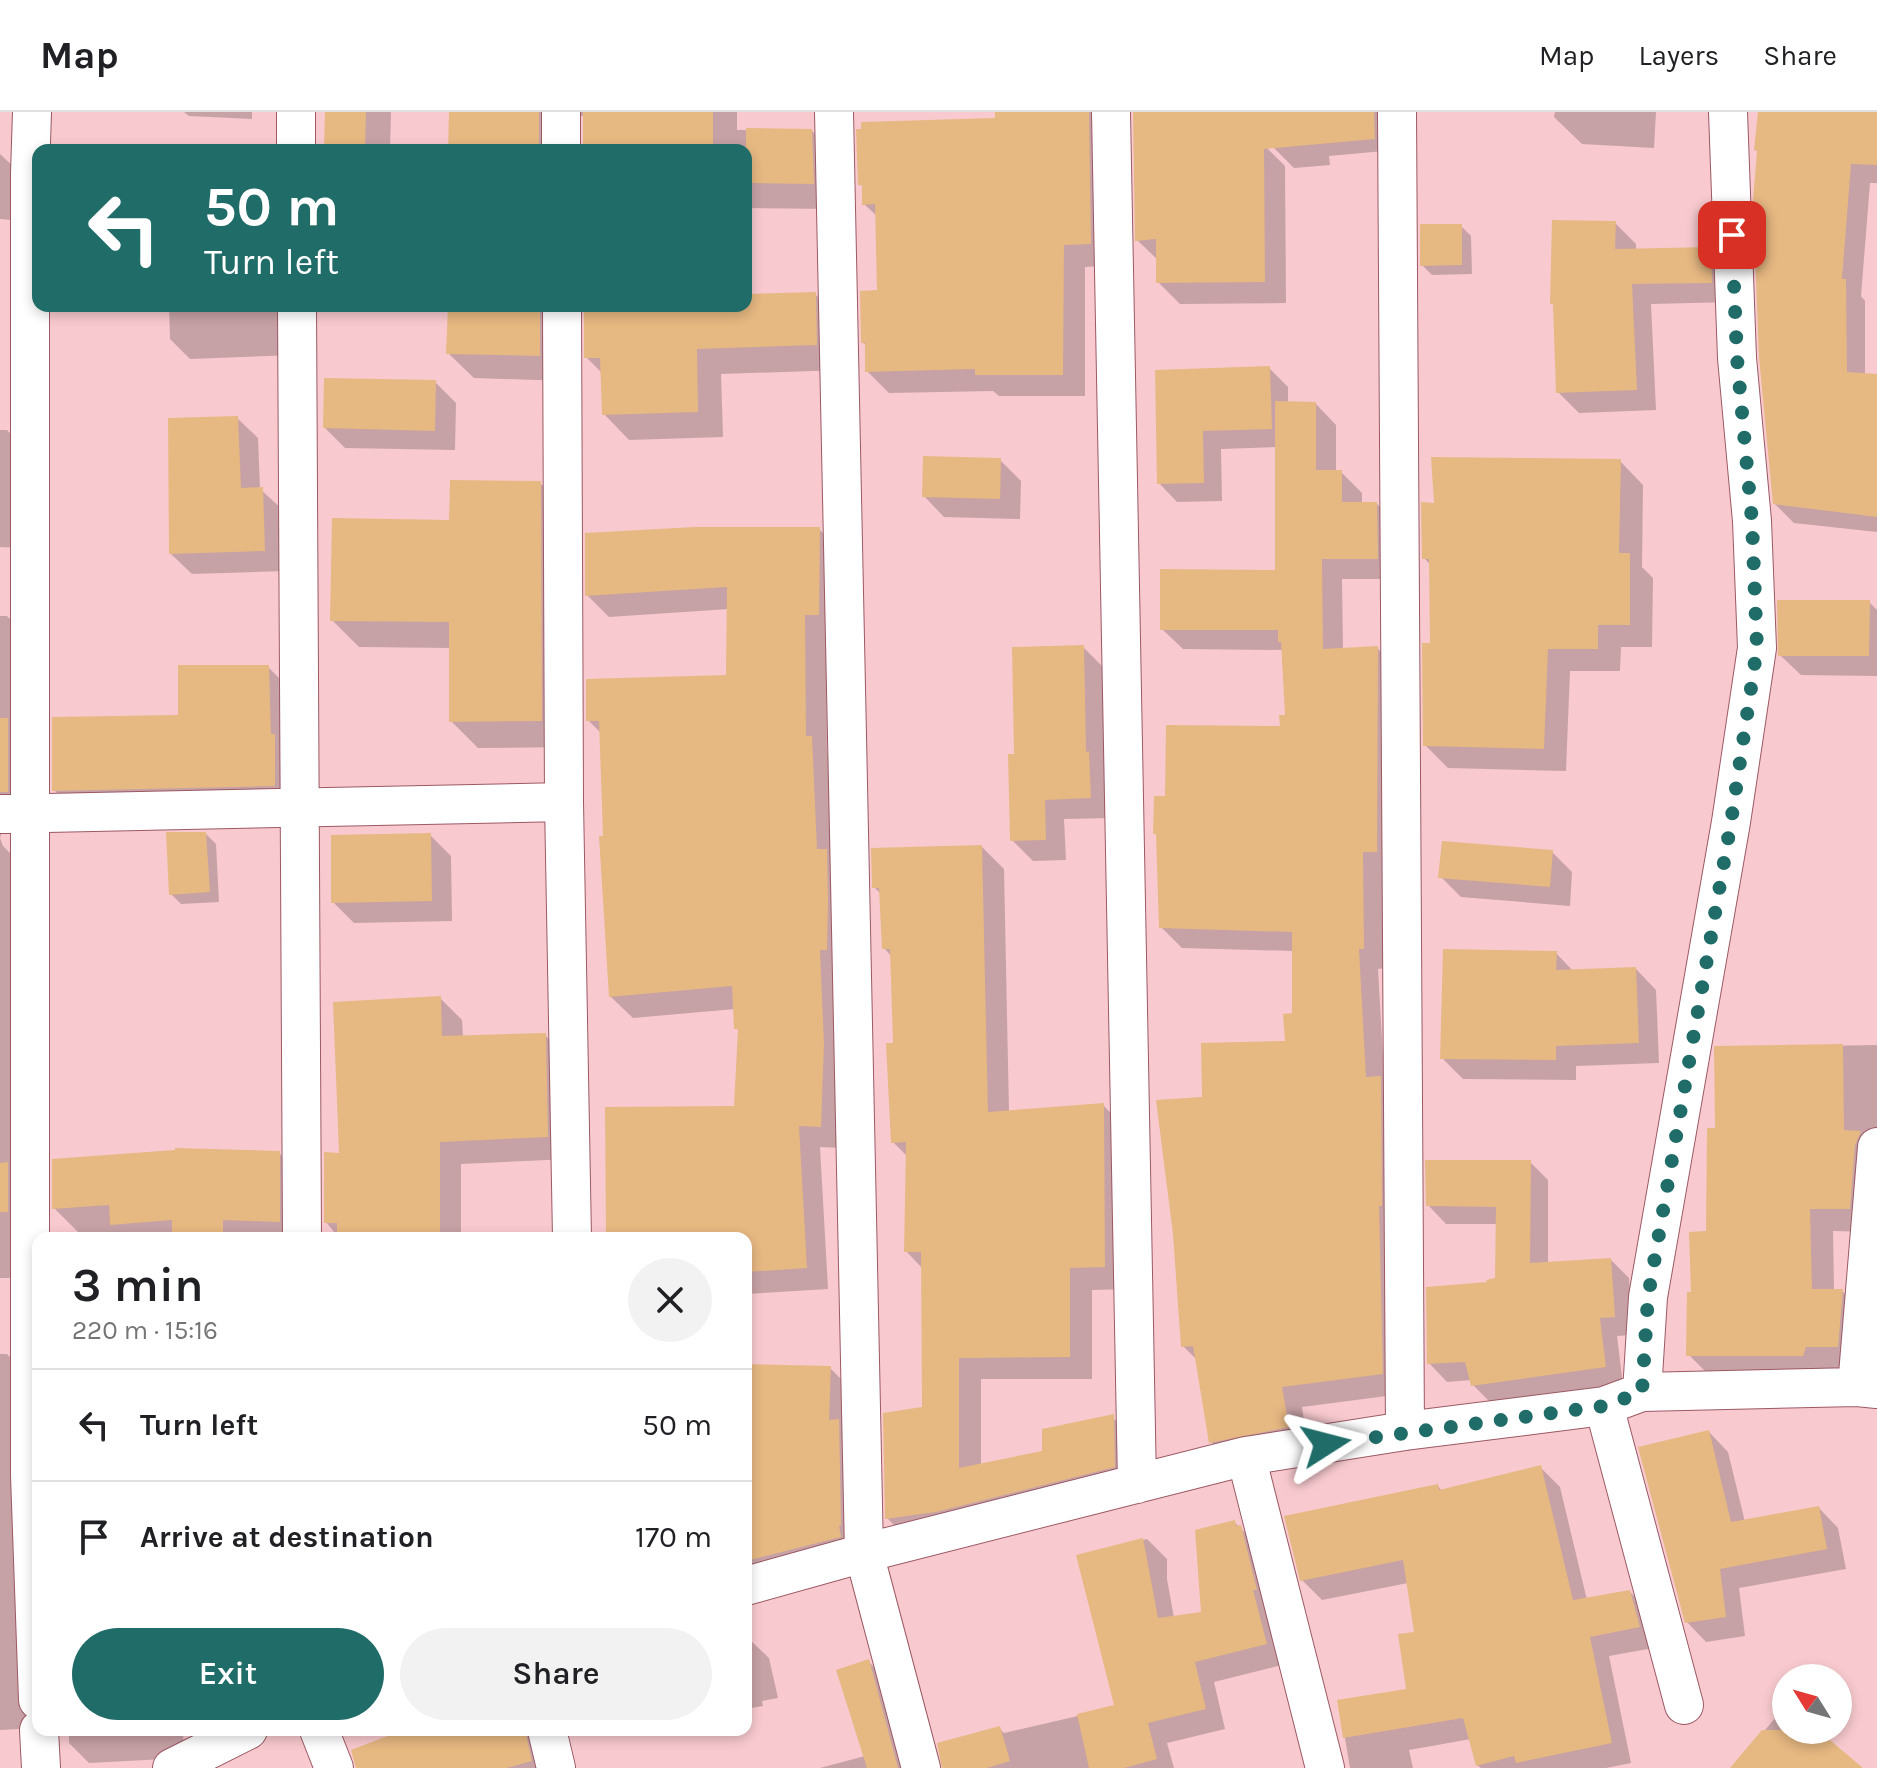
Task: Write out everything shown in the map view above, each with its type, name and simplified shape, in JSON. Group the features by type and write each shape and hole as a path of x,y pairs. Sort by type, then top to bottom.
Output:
{"street":[{"path":"32,112 15,814 32,1531"},
{"path":"296,112 296,144"},
{"path":"561,112 561,144"},
{"path":"834,112 864,1553 921,1768"},
{"path":"1111,112 1137,1484"},
{"path":"1397,112 1405,1431"},
{"path":"1642,1392 1648,1297 1731,822 1757,648 1752,521 1737,358 1728,112"},
{"path":"297,312 302,1232"},
{"path":"562,312 564,802 572,1232"},
{"path":"15,814 564,802"},
{"path":"752,1584 1246,1456 1405,1431 1604,1406 1642,1392 1867,1388 1877,1147"},
{"path":"1604,1406 1684,1705"},
{"path":"1246,1456 1325,1768"},
{"path":"39,1736 41,1768"},
{"path":"172,1768 236,1736"},
{"path":"321,1736 334,1768"},
{"path":"548,1736 556,1768"}],"building":[{"path":"325,112 366,112 365,144 324,144"},
{"path":"449,112 539,112 539,144 448,144"},
{"path":"583,112 713,112 713,144 583,144"},
{"path":"995,112 1089,112 1091,244 1064,245 1063,375 975,375 975,369 865,372 860,291 877,290 875,204 862,205 862,185 858,185 856,129 861,129 861,122 995,118"},
{"path":"1133,112 1374,112 1375,139 1264,149 1265,282 1156,283 1156,239 1135,241"},
{"path":"1758,112 1877,112 1877,165 1851,164 1842,279 1846,279 1847,372 1877,374 1877,517 1773,504 1759,357 1753,200"},
{"path":"746,128 812,129 814,184 752,183 752,144 746,144"},
{"path":"1552,220 1616,221 1615,249 1711,247 1712,283 1632,284 1637,390 1556,393 1553,304 1550,304"},
{"path":"1420,224 1462,224 1462,265 1420,266"},
{"path":"816,292 817,345 697,349 698,412 602,415 600,358 584,358 584,312 752,312 752,294"},
{"path":"448,312 540,312 540,356 446,354"},
{"path":"1270,366 1272,429 1203,431 1204,483 1157,484 1155,370"},
{"path":"324,378 436,380 435,431 323,428"},
{"path":"1275,401 1316,402 1316,470 1342,470 1342,502 1377,502 1378,559 1322,559 1323,649 1378,646 1377,852 1363,852 1364,949 1359,949 1366,1077 1381,1076 1382,1206 1379,1206 1383,1374 1282,1387 1289,1427 1209,1443 1193,1346 1181,1347 1173,1234 1156,1100 1202,1097 1201,1043 1285,1041 1283,1014 1292,1013 1292,932 1159,928 1156,834 1153,834 1154,796 1165,796 1166,725 1280,726 1279,715 1285,715 1281,642 1278,642 1278,630 1160,630 1160,569 1275,570"},
{"path":"238,416 241,488 263,487 265,551 169,554 168,418"},
{"path":"923,456 1001,458 1000,499 922,497"},
{"path":"1431,457 1621,459 1619,553 1630,553 1630,625 1598,625 1598,649 1548,649 1544,749 1423,746 1422,643 1430,643 1429,559 1422,559 1421,502 1434,503"},
{"path":"450,480 541,481 542,721 449,722 449,622 330,621 332,518 449,520"},
{"path":"695,527 820,527 819,615 805,615 806,736 812,736 817,849 827,849 828,902 827,950 820,950 824,1044 821,1127 799,1126 807,1268 752,1272 752,1232 606,1232 605,1107 734,1106 738,1029 734,1029 732,986 609,997 599,836 603,836 599,721 586,721 586,679 726,675 727,587 585,596 585,533"},
{"path":"1777,600 1870,600 1869,656 1778,656"},
{"path":"1084,645 1086,752 1089,751 1091,798 1045,800 1046,840 1010,841 1008,754 1014,754 1012,647"},
{"path":"178,665 269,665 271,734 275,734 275,786 52,791 52,717 178,715"},
{"path":"0,718 8,718 8,792 0,792"},
{"path":"166,832 206,832 210,892 169,895"},
{"path":"431,833 432,901 331,903 331,835"},
{"path":"1442,841 1553,850 1550,887 1438,878"},
{"path":"982,845 988,1112 1104,1103 1105,1267 1070,1268 1070,1357 959,1358 959,1468 1042,1451 1042,1429 1114,1414 1115,1467 936,1512 885,1519 883,1413 922,1407 921,1252 904,1252 906,1142 891,1143 886,1043 893,1043 890,949 882,949 879,888 872,888 871,848"},
{"path":"1443,949 1557,951 1556,970 1636,967 1639,1043 1556,1046 1556,1060 1440,1059"},
{"path":"441,996 442,1036 546,1033 548,1137 440,1142 440,1232 337,1232 337,1223 324,1223 324,1152 339,1153 333,1002"},
{"path":"1843,1044 1844,1130 1861,1131 1855,1145 1850,1209 1810,1209 1812,1289 1843,1289 1838,1347 1806,1347 1803,1356 1686,1356 1687,1292 1691,1292 1689,1232 1706,1231 1707,1128 1715,1128 1714,1046"},
{"path":"175,1150 280,1151 280,1222 223,1220 223,1232 172,1232 172,1220 110,1225 109,1205 52,1209 52,1159"},
{"path":"1425,1160 1531,1160 1530,1263 1611,1258 1615,1317 1600,1318 1606,1367 1471,1386 1465,1362 1427,1364 1426,1287 1487,1282 1495,1278 1496,1207 1426,1206"},
{"path":"8,1162 8,1212 0,1212 0,1163"},
{"path":"752,1364 831,1366 829,1420 839,1419 841,1537 752,1559"},
{"path":"1709,1430 1731,1522 1819,1506 1827,1549 1720,1569 1726,1617 1685,1623 1638,1447"},
{"path":"1541,1465 1573,1600 1630,1590 1640,1627 1590,1637 1612,1743 1516,1763 1514,1756 1476,1766 1463,1718 1343,1738 1337,1700 1406,1689 1398,1634 1414,1632 1403,1560 1300,1581 1284,1516 1438,1484 1439,1490"},
{"path":"1235,1520 1236,1526 1241,1525 1267,1644 1195,1662 1206,1709 1148,1723 1157,1759 1124,1768 1089,1768 1077,1714 1114,1705 1076,1555 1143,1538 1158,1618 1201,1612 1195,1530"},
{"path":"869,1659 898,1768 867,1768 836,1670"},
{"path":"1000,1726 1010,1761 987,1768 942,1768 937,1743"},
{"path":"1762,1730 1772,1730 1772,1744 1835,1744 1863,1768 1730,1768"},
{"path":"387,1736 526,1736 532,1761 507,1768 356,1768 351,1750"}],"route":[{"path":"1326,1444 1604,1406 1642,1392 1648,1297 1731,822 1757,648 1752,521 1737,358 1732,235"}]}
